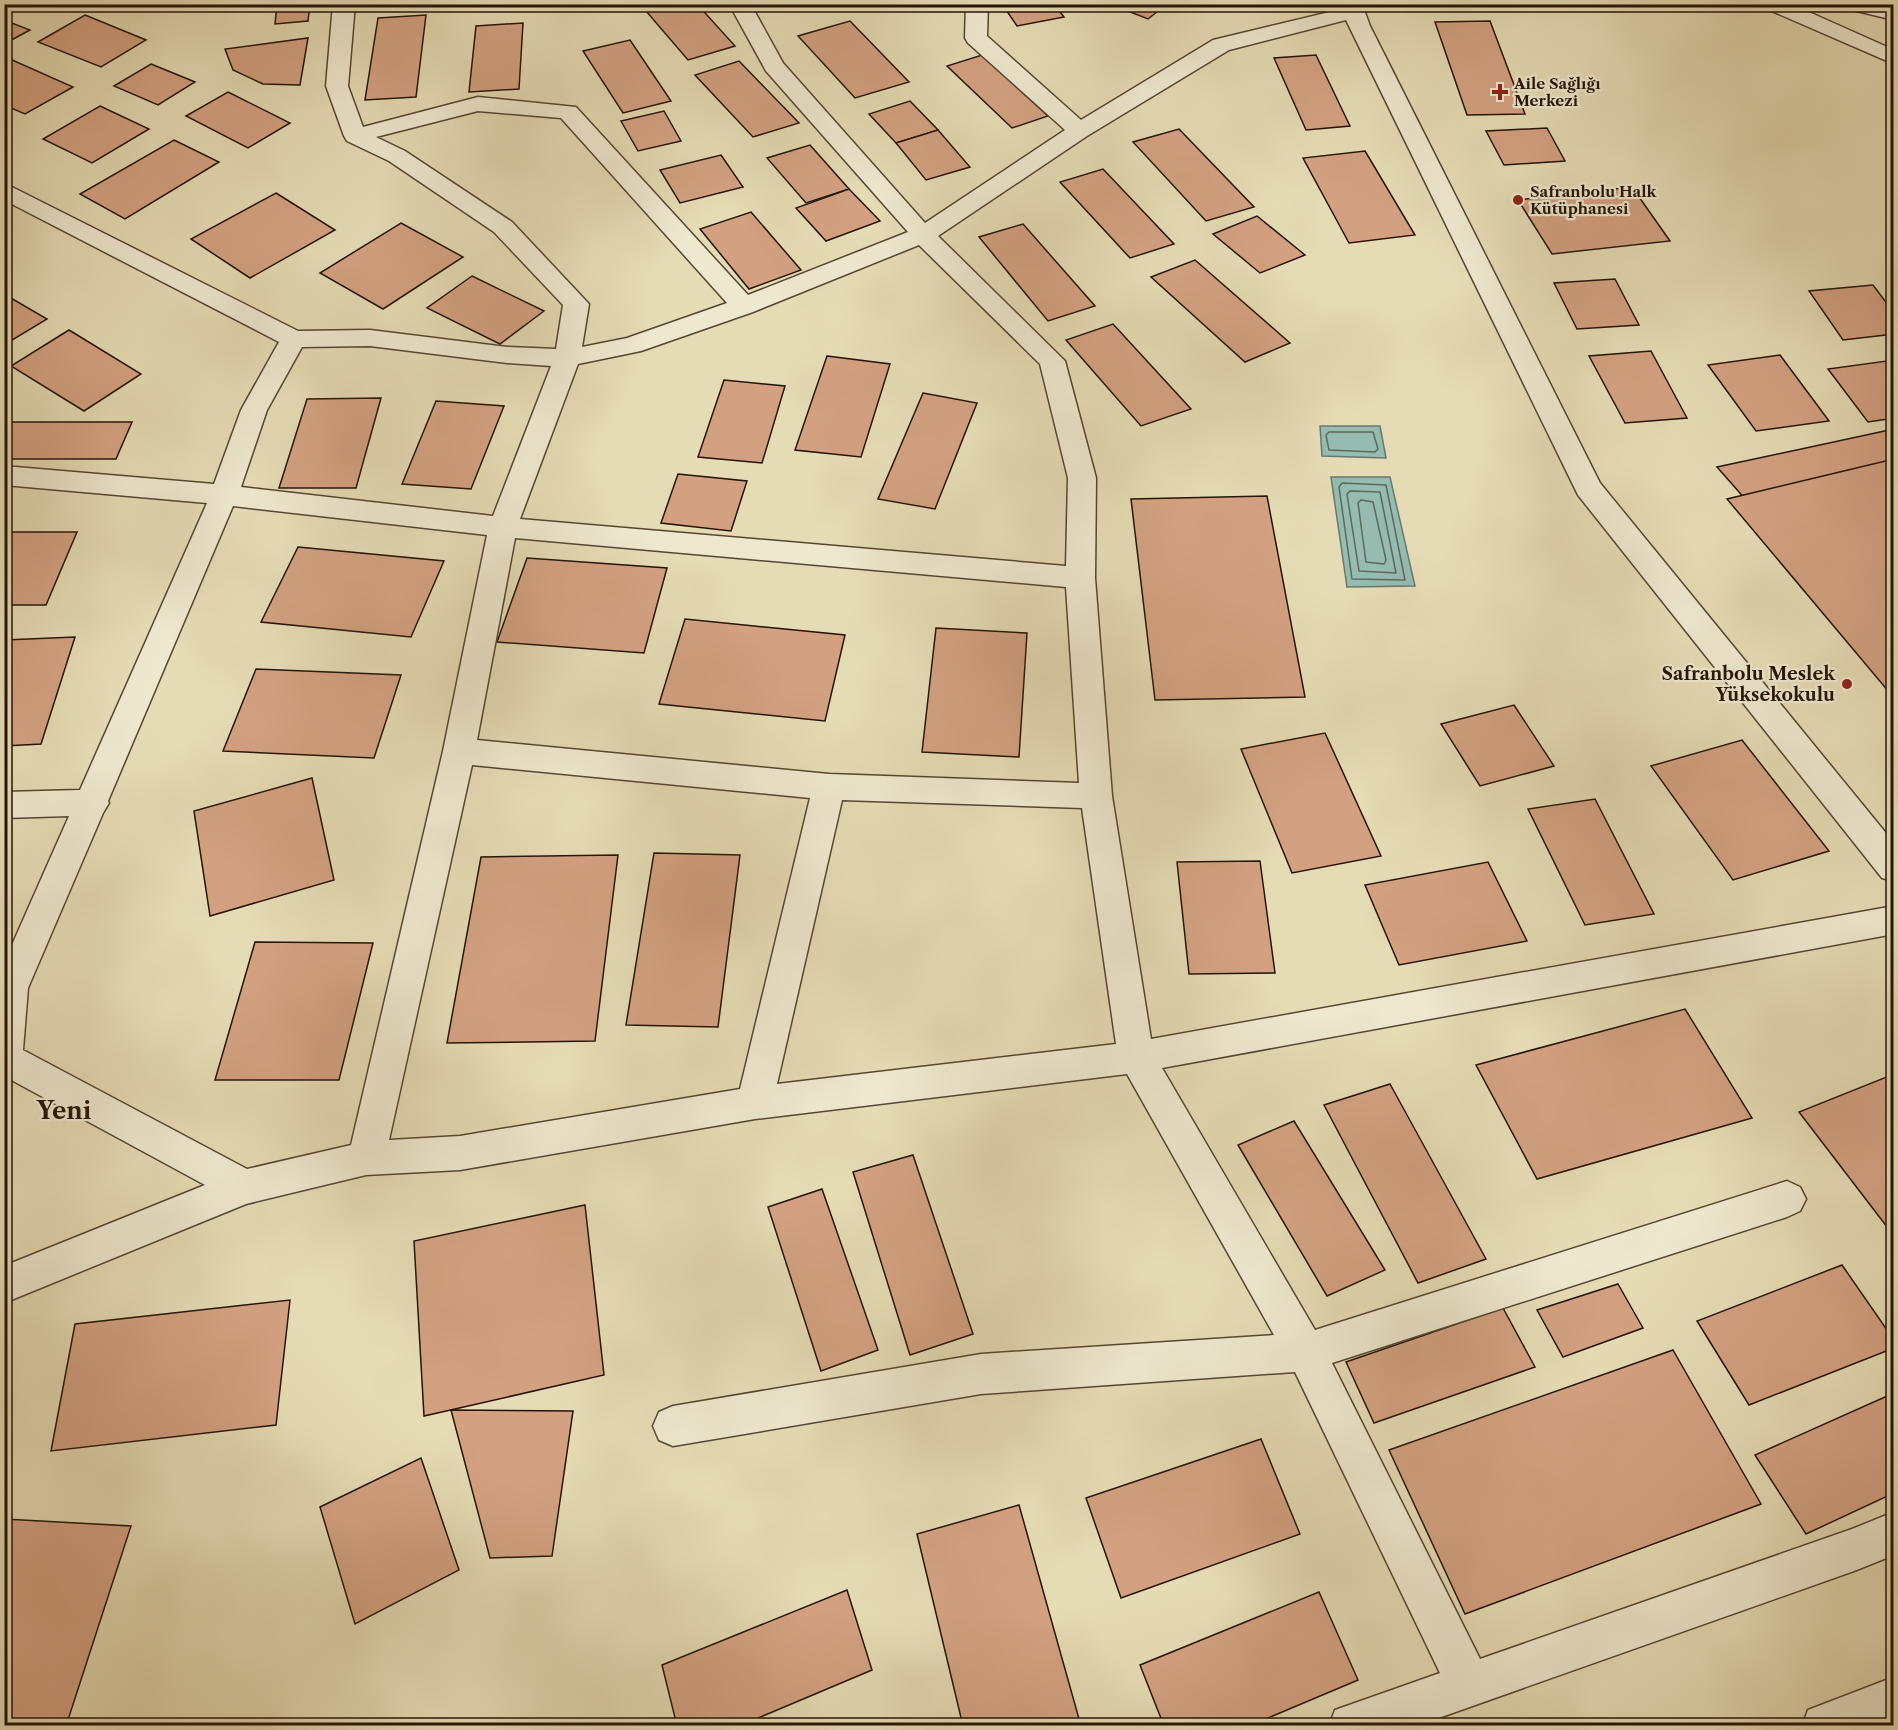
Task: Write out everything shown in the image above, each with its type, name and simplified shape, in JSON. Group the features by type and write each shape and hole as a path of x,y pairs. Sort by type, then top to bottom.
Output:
{"street":[{"path":"344,4 337,86 355,136 397,156 503,227 576,304 567,358 503,527 459,751 366,1158"},
{"path":"750,4 744,11 774,66 923,235 1052,361 1082,478 1080,578 1096,796 1136,1057 1306,1352 1469,1684"},
{"path":"977,4 976,39 1079,131"},
{"path":"1772,4 1893,58"},
{"path":"1851,4 1893,14"},
{"path":"4,190 294,339 370,338 507,356 567,358 632,345 744,306 923,235 1079,131 1221,45 1353,8 1588,488 1893,868"},
{"path":"355,136 478,104 568,112 744,306"},
{"path":"244,1187 4,1057 8,997 224,495 254,410 294,339"},
{"path":"4,475 224,495 503,527 1080,578"},
{"path":"459,751 830,787 1096,796"},
{"path":"755,1103 830,787"},
{"path":"4,805 93,802"},
{"path":"4,1285 244,1187 366,1158 460,1153 755,1103 1136,1057 1893,920"},
{"path":"673,1426 981,1374 1306,1352 1787,1199"},
{"path":"1351,1725 1854,1550 1893,1533"},
{"path":"1824,1725 1893,1699"}],"water":[{"path":"1320,426 1380,426 1386,458 1322,456"},
{"path":"1331,477 1390,477 1415,586 1347,587"}],"building":[{"path":"277,4 310,4 308,21 275,24"},
{"path":"640,4 697,4 735,46 688,60"},
{"path":"1002,4 1054,4 1064,17 1017,26"},
{"path":"1110,4 1167,4 1148,19"},
{"path":"85,15 146,40 101,67 38,42"},
{"path":"426,15 416,97 365,100 378,18"},
{"path":"4,20 30,30 4,44"},
{"path":"850,21 909,82 855,98 798,36"},
{"path":"1490,21 1525,114 1467,115 1435,22"},
{"path":"523,23 519,89 469,92 476,26"},
{"path":"308,38 300,85 263,84 233,70 225,49"},
{"path":"630,40 671,101 623,113 583,51"},
{"path":"982,55 1048,116 1012,128 947,66"},
{"path":"1316,55 1350,126 1306,130 1274,58"},
{"path":"10,59 73,87 25,114 4,105 4,62"},
{"path":"739,61 799,123 753,137 695,75"},
{"path":"151,64 195,82 158,105 114,86"},
{"path":"228,92 290,123 248,148 186,116"},
{"path":"910,101 938,130 896,143 869,114"},
{"path":"100,106 149,129 92,163 43,139"},
{"path":"664,111 681,141 638,151 621,121"},
{"path":"1547,128 1565,161 1504,165 1486,131"},
{"path":"1179,129 1254,207 1206,221 1133,142"},
{"path":"938,130 970,167 926,180 896,143"},
{"path":"174,140 219,162 125,219 80,194"},
{"path":"810,145 849,189 806,203 767,158"},
{"path":"1365,151 1415,235 1349,243 1303,158"},
{"path":"721,155 743,187 680,203 660,170"},
{"path":"1103,169 1174,244 1130,258 1060,182"},
{"path":"1632,187 1670,241 1552,254 1518,200"},
{"path":"849,189 880,221 826,241 796,208"},
{"path":"276,193 335,230 250,278 191,239"},
{"path":"751,212 801,270 749,289 700,229"},
{"path":"1257,216 1305,255 1260,273 1213,234"},
{"path":"401,223 463,257 383,309 320,273"},
{"path":"1023,224 1095,306 1048,321 979,237"},
{"path":"1195,260 1290,343 1245,362 1151,277"},
{"path":"472,276 544,311 500,344 427,308"},
{"path":"1615,279 1639,325 1577,329 1554,283"},
{"path":"1873,285 1894,313 1894,334 1843,340 1809,291"},
{"path":"4,294 47,319 4,345"},
{"path":"1113,324 1191,409 1141,426 1066,340"},
{"path":"69,330 141,374 84,411 11,366"},
{"path":"1651,351 1687,418 1625,423 1589,356"},
{"path":"1780,355 1829,421 1756,431 1708,365"},
{"path":"827,356 890,364 861,457 795,450"},
{"path":"1894,360 1894,418 1868,422 1828,369"},
{"path":"724,380 785,386 762,463 698,457"},
{"path":"923,393 977,403 935,509 878,499"},
{"path":"381,398 356,488 279,488 307,399"},
{"path":"436,401 504,406 471,489 402,484"},
{"path":"4,422 132,422 116,459 4,459"},
{"path":"1894,429 1894,668 1717,467"},
{"path":"1894,459 1894,698 1727,499"},
{"path":"678,474 747,481 731,531 661,523"},
{"path":"1267,496 1305,697 1155,700 1131,499"},
{"path":"4,532 77,532 46,605 4,605"},
{"path":"298,547 444,561 411,637 261,622"},
{"path":"527,558 667,568 644,653 497,642"},
{"path":"685,619 845,635 825,721 659,704"},
{"path":"936,628 1027,633 1019,757 922,752"},
{"path":"75,637 41,744 4,746 4,640"},
{"path":"256,669 401,675 374,758 223,751"},
{"path":"1514,705 1554,766 1480,786 1441,724"},
{"path":"1325,733 1381,856 1292,873 1241,749"},
{"path":"1742,740 1829,851 1733,880 1651,766"},
{"path":"312,778 334,880 210,916 194,811"},
{"path":"1595,799 1654,914 1585,925 1528,809"},
{"path":"654,853 740,855 718,1027 626,1025"},
{"path":"618,855 595,1041 447,1043 481,857"},
{"path":"1260,861 1275,973 1189,974 1177,862"},
{"path":"1488,862 1527,941 1399,965 1365,885"},
{"path":"255,942 373,943 339,1080 215,1080"},
{"path":"1685,1009 1752,1118 1537,1179 1476,1065"},
{"path":"1894,1074 1894,1236 1799,1112"},
{"path":"1390,1084 1486,1259 1418,1283 1324,1105"},
{"path":"1294,1121 1385,1270 1327,1296 1238,1145"},
{"path":"913,1155 973,1334 910,1355 853,1172"},
{"path":"822,1189 878,1350 821,1371 768,1207"},
{"path":"585,1205 604,1375 424,1416 414,1241"},
{"path":"1842,1265 1894,1340 1894,1348 1749,1405 1697,1321"},
{"path":"1618,1284 1643,1328 1563,1357 1537,1310"},
{"path":"290,1300 276,1425 51,1451 75,1324"},
{"path":"1503,1308 1535,1367 1374,1423 1346,1362"},
{"path":"1673,1350 1761,1504 1465,1614 1389,1450"},
{"path":"1894,1393 1894,1493 1806,1534 1755,1455"},
{"path":"451,1410 573,1411 552,1556 490,1558"},
{"path":"1261,1439 1300,1534 1121,1598 1086,1498"},
{"path":"421,1458 459,1570 355,1624 320,1507"},
{"path":"1019,1505 1081,1726 963,1726 917,1534"},
{"path":"4,1519 131,1526 66,1726 4,1726"},
{"path":"847,1590 872,1670 739,1726 677,1726 662,1665"},
{"path":"1319,1592 1358,1680 1249,1726 1164,1726 1140,1665"}],"place":[{"name":"Aile Sağlığı Merkezi","path":"1500,92"},
{"name":"Safranbolu Halk Kütüphanesi","path":"1518,200"},
{"name":"Safranbolu Meslek Yüksekokulu","path":"1847,684"}],"district":[{"name":"Yeni","path":"64,1110"}]}
